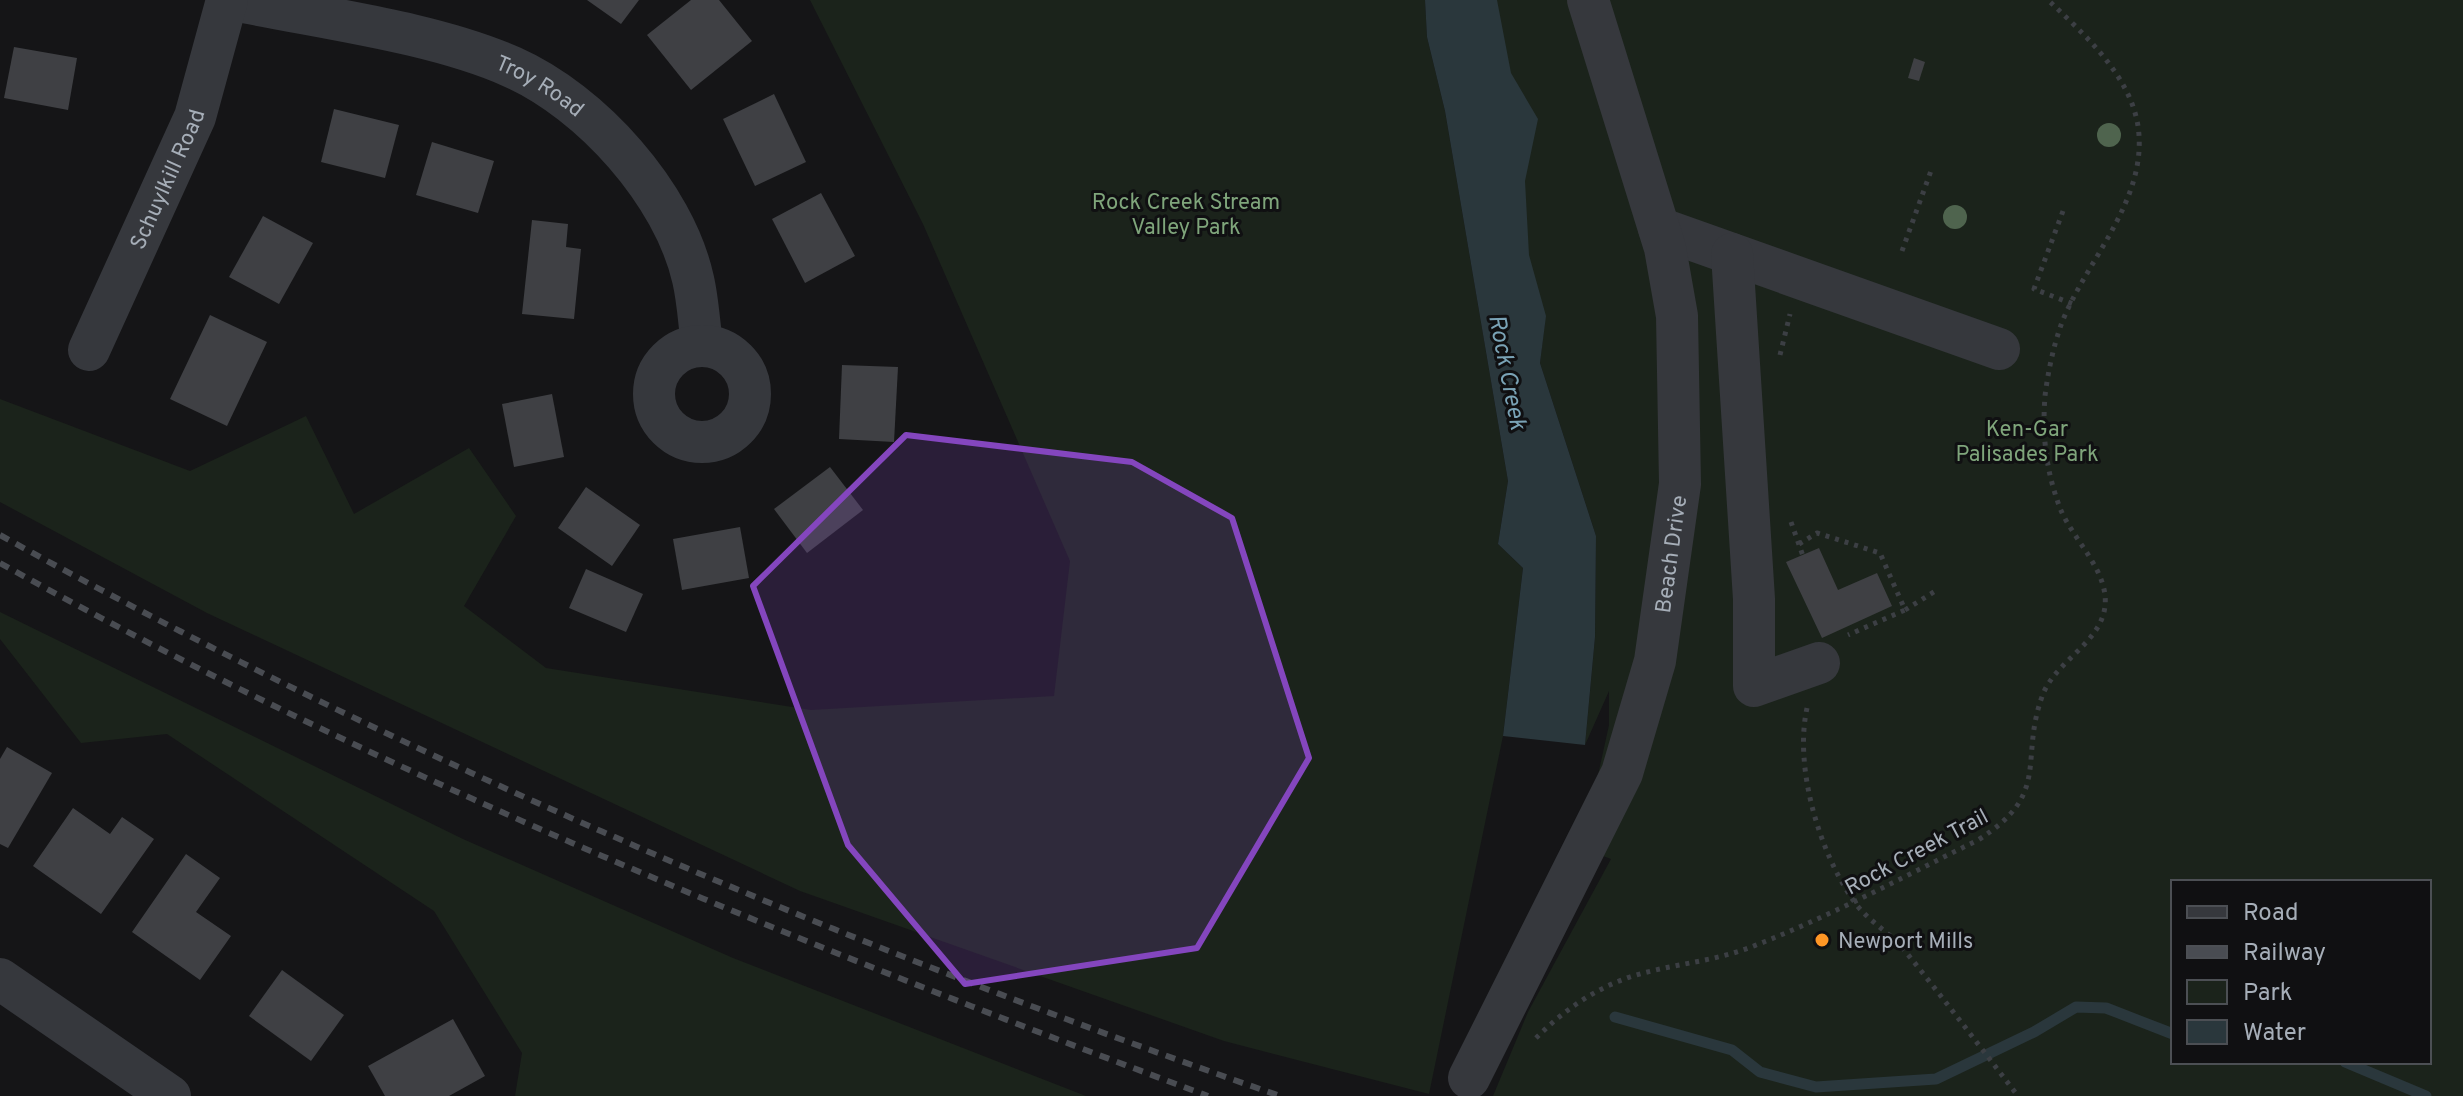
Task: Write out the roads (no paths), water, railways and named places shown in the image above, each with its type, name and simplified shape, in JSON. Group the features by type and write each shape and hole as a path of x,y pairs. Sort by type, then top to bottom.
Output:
{"street":[{"name":"Schuylkill Road","path":"89,350 195,117 227,0"},
{"name":"Troy Road","path":"234,0 449,46 514,68 573,106 631,158 667,214 693,277 702,345"},
{"name":"Beach Drive","path":"1469,1078 1622,773 1655,661 1680,484 1677,316 1659,228 1588,0"},
{"path":"1659,228 1999,349"},
{"path":"1732,254 1754,599 1754,686 1822,665"},
{"path":"0,979 170,1096"}],"water":[{"name":"Rock Creek","path":"1425,0 1497,0 1511,73 1538,119 1525,181 1529,255 1546,316 1540,363 1596,536 1595,637 1585,745 1503,736 1523,568 1498,544 1508,481 1445,111 1427,37"}],"waterway":[{"path":"1615,1017 1732,1050 1760,1072 1816,1087 1936,1079 2034,1032 2076,1007 2106,1008 2171,1033"},
{"path":"2350,1064 2426,1096"}],"railway":[{"path":"0,535 154,618 310,696 628,843 952,976 1280,1096"},
{"path":"0,563 146,641 443,786 746,916 1208,1096"}],"place":[{"name":"Newport Mills","path":"1822,940"}],"park label":[{"name":"Rock Creek Stream Valley Park","path":"1186,214"},
{"name":"Ken-Gar Palisades Park","path":"2027,440"}]}
